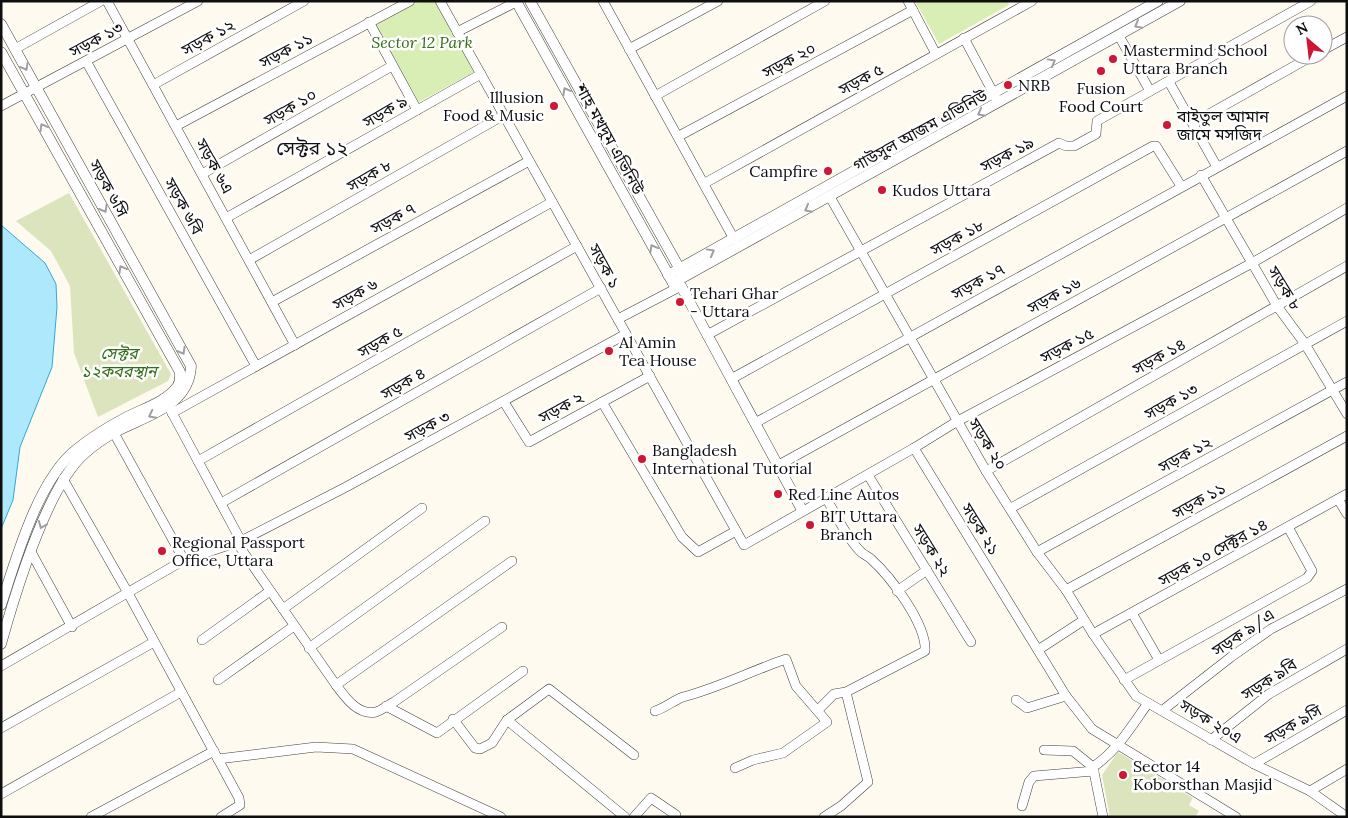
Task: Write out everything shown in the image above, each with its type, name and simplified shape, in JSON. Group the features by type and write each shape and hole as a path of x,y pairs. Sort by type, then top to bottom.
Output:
{"street":[{"path":"15,49 101,1"},
{"name":"সড়ক ৬এ","path":"107,1 295,345"},
{"name":"সড়ক ১৩","path":"5,104 198,1"},
{"name":"সড়ক ১২","path":"153,85 304,1"},
{"name":"সড়ক ১১","path":"176,126 410,1"},
{"name":"সড়ক ১","path":"440,1 744,544"},
{"name":"শাহ মখদুম এভিনিউ","path":"530,1 614,151 677,278 802,510"},
{"path":"629,49 718,1"},
{"path":"655,96 825,1"},
{"name":"সড়ক ৫","path":"704,183 964,38 1015,5 1032,1"},
{"name":"গাউসুল আজম এভিনিউ","path":"677,278 830,197 1158,1"},
{"name":"গাউসুল আজম এভিনিউ","path":"677,278 734,239 996,98 1119,36 1180,1"},
{"name":"সড়ক ১৯","path":"707,335 1059,142 1066,146 1074,146 1096,134 1098,121 1311,1"},
{"path":"457,32 516,2"},
{"name":"শাহ মখদুম এভিনিউ","path":"516,2 603,156 677,278"},
{"path":"608,3 629,49 679,136 734,239"},
{"path":"910,5 936,54"},
{"name":"সড়ক ২০","path":"679,136 910,5"},
{"path":"369,22 417,110"},
{"name":"সড়ক ৬সি","path":"1,24 191,366 183,380"},
{"path":"1119,36 1150,91"},
{"path":"1333,45 1347,37"},
{"path":"964,38 996,98"},
{"name":"সড়ক ৬সি","path":"1,52 183,380"},
{"name":"সড়ক ৬বি","path":"86,61 256,366"},
{"path":"1193,123 1296,65"},
{"name":"সড়ক ১০","path":"202,174 392,66"},
{"name":"সড়ক ৯","path":"226,218 481,74"},
{"path":"1169,82 1218,167"},
{"name":"সড়ক ১৭","path":"755,423 908,336 1347,96"},
{"name":"সড়ক ৮","path":"249,260 504,115"},
{"name":"সড়ক ১৮","path":"731,379 1153,146 1156,146 1181,186"},
{"path":"603,156 614,151"},
{"name":"সড়ক ১৬","path":"777,466 933,378 1347,151"},
{"name":"সড়ক ৭","path":"272,302 529,160"},
{"name":"সড়ক ৮","path":"1201,175 1252,264 1347,414"},
{"name":"সড়ক ২০","path":"830,197 862,250 956,422 986,471 1038,552 1066,590 1093,634 1136,696"},
{"name":"সড়ক ৬","path":"170,409 199,398 552,202"},
{"name":"সড়ক ১৫","path":"744,544 802,510 868,475 956,422 1252,264 1347,208"},
{"name":"সড়ক ৫","path":"198,462 577,246"},
{"name":"সড়ক ১৪","path":"986,471 1347,266"},
{"path":"618,320 677,278"},
{"path":"131,285 142,279"},
{"name":"সড়ক ৪","path":"220,503 600,288"},
{"name":"সড়ক ১৩","path":"1011,508 1347,321"},
{"name":"সড়ক ৩","path":"1,666 184,560 239,542 504,402 626,334"},
{"name":"সড়ক ২","path":"504,402 529,442 650,376"},
{"path":"183,380 199,398"},
{"path":"1,644 12,604 31,552 62,479 73,464 114,433 170,409 183,380"},
{"path":"1,605 24,536 42,497 58,469 74,451 94,436 163,398 183,380"},
{"name":"সড়ক ১২","path":"1038,552 1332,392 1347,382"},
{"path":"602,402 682,537 698,552 736,531"},
{"path":"170,409 239,542 270,591 336,685 350,702 365,712 377,712 502,627"},
{"path":"114,433 184,560"},
{"name":"সড়ক ১১","path":"1066,590 1347,436"},
{"name":"সড়ক ২১","path":"914,448 1066,696 1092,729 1236,817"},
{"name":"সড়ক ২২","path":"868,475 971,642"},
{"path":"62,479 128,593 239,798 240,805 221,817"},
{"name":"সড়ক ১০ সেক্টর ১৪","path":"1093,634 1347,494"},
{"path":"818,710 834,694 846,692 925,651 926,641 917,620 897,591 881,570 858,550 826,498"},
{"path":"1338,498 1347,514"},
{"path":"283,609 422,508"},
{"path":"309,648 485,521"},
{"path":"1124,680 1310,574 1311,568 1288,527"},
{"path":"31,552 72,626"},
{"path":"336,685 512,561"},
{"path":"897,591 927,570"},
{"name":"সড়ক ৯/এ","path":"1163,710 1231,657 1271,629 1347,590"},
{"path":"202,640 270,591"},
{"path":"1132,613 1159,660"},
{"path":"1038,650 1084,620"},
{"path":"218,680 294,626"},
{"path":"1,728 154,642"},
{"name":"সড়ক ৯বি","path":"1211,740 1269,694 1347,649"},
{"path":"655,710 683,697 694,696 721,682 786,659 796,686 827,722 783,753 753,760 735,768"},
{"path":"386,706 434,732 522,671"},
{"path":"453,719 475,748 480,749 492,743 507,720 549,689 634,755"},
{"path":"1,794 181,692"},
{"path":"824,817 841,806 868,782 846,692"},
{"path":"1016,700 1027,708 1066,696"},
{"name":"সড়ক ২০এ","path":"1136,696 1254,764 1310,791 1347,817"},
{"path":"1022,806 1029,782 1034,776 1094,769 1118,746 1148,703"},
{"name":"সড়ক ৯সি","path":"1254,764 1347,710"},
{"path":"507,720 625,817"},
{"path":"91,817 216,755 316,747 353,749 501,817"},
{"path":"1044,750 1073,751 1094,769 1103,817"},
{"path":"1310,791 1347,769"},
{"path":"634,817 651,798 676,816"}],"green space":[{"name":"Sector 12 Park","path":"420,1 436,1 474,72 419,102 376,25"},
{"path":"915,1 1007,1 1009,5 939,44"},
{"name":"সেক্টর ১২কবরস্থান","path":"69,193 171,374 168,381 98,417 74,353 70,286 51,251 16,221"},
{"path":"1118,752 1193,798 1189,805 1199,811 1195,817 1110,817 1102,775"}],"water":[{"path":"1,225 45,263 56,284 57,307 52,367 20,447 13,500 1,529"}],"place":[{"name":"Mastermind School Uttara Branch","path":"1113,59"},
{"name":"Fusion Food Court","path":"1101,71"},
{"name":"NRB","path":"1008,85"},
{"name":"Illusion Food & Music","path":"554,106"},
{"name":"বাইতুল আমান জামে মসজিদ","path":"1167,125"},
{"name":"Campfire","path":"828,171"},
{"name":"Kudos Uttara","path":"882,190"},
{"name":"Tehari Ghar - Uttara","path":"680,302"},
{"name":"Al Amin Tea House","path":"609,351"},
{"name":"Bangladesh International Tutorial","path":"642,459"},
{"name":"Red Line Autos","path":"778,494"},
{"name":"BIT Uttara Branch","path":"810,525"},
{"name":"Regional Passport Office, Uttara","path":"162,551"},
{"name":"Sector 14 Koborsthan Masjid","path":"1123,775"}],"district":[{"name":"সেক্টর ১২","path":"312,148"}]}
